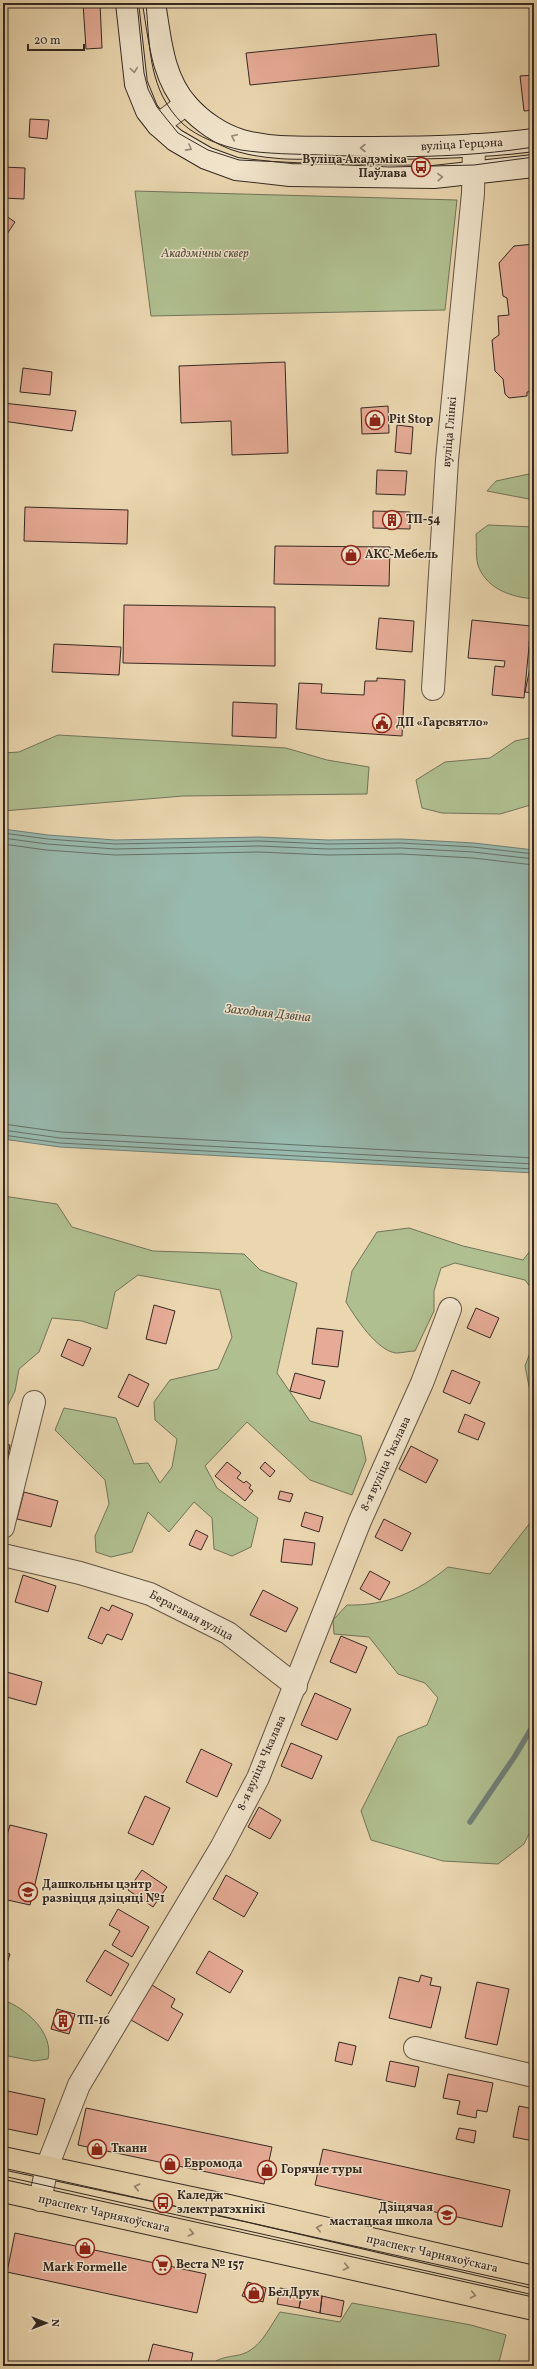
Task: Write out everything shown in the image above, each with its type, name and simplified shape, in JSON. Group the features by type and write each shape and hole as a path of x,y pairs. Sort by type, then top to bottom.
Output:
{"main road":[{"name":"праспект Чарняхоўскага","path":"3,2158 229,2206 534,2278"},
{"name":"праспект Чарняхоўскага","path":"3,2191 534,2309"}],"street":[{"path":"127,3 136,84 148,111 158,125 175,140 206,158 236,169 290,175 434,177 474,174 534,166"},
{"path":"154,3 164,67 186,104 158,125"},
{"name":"вуліца Герцэна","path":"186,104 207,125 241,141 278,146 402,148 496,145 534,140"},
{"name":"вуліца Глінкі","path":"433,689 447,460 474,174 474,145"},
{"path":"496,145 499,171"},
{"name":"8-я вуліца Чкалава","path":"40,2200 47,2167 79,2085 221,1848 258,1778 296,1686 360,1521 422,1383 450,1310"},
{"path":"3,1527 34,1402"},
{"name":"Берагавая вуліца","path":"3,1555 80,1573 150,1594 228,1633 296,1686"},
{"path":"415,2048 534,2076"}],"green space":[{"name":"Акадэмічны сквер","path":"135,191 457,200 445,310 151,316"},
{"path":"529,474 534,475 534,500 487,491 496,481"},
{"path":"488,525 534,527 534,599 502,591 483,576 477,560 476,534"},
{"path":"58,735 286,748 327,760 369,767 367,794 183,796 3,811 3,753 19,752"},
{"path":"534,737 534,804 500,814 442,813 422,808 416,780 445,762 490,758 515,741"},
{"path":"3,1196 57,1204 72,1227 153,1251 244,1254 260,1270 297,1283 277,1373 310,1421 361,1436 366,1460 352,1495 310,1480 247,1422 205,1466 217,1488 258,1518 251,1547 232,1556 214,1549 212,1518 194,1502 169,1532 148,1512 132,1552 111,1557 96,1552 95,1536 109,1504 105,1480 55,1430 64,1408 116,1418 134,1464 148,1463 160,1483 172,1467 177,1439 155,1420 154,1402 170,1380 218,1369 232,1337 220,1290 138,1275 115,1292 107,1329 82,1321 52,1318 39,1352 19,1369 15,1391 3,1415"},
{"path":"409,1228 463,1246 523,1260 534,1246 534,1292 525,1280 455,1263 441,1268 434,1291 434,1311 415,1351 396,1353 389,1351 374,1340 346,1302 352,1271 377,1232"},
{"path":"534,1342 534,1412 525,1366"},
{"path":"534,1465 534,1824 524,1844 498,1864 443,1861 371,1840 361,1811 398,1737 427,1725 438,1698 425,1683 398,1674 369,1637 334,1634 333,1620 347,1605 375,1603 401,1596 425,1584 448,1567 490,1574 530,1523"},
{"path":"3,2000 21,2009 36,2023 47,2040 49,2049 48,2059 34,2061 3,2055"},
{"path":"352,2303 471,2325 506,2335 498,2366 209,2366 220,2359 239,2355 254,2348 263,2339 280,2312 340,2322"}],"water":[{"name":"Заходняя Дзвіна","path":"3,829 48,835 115,840 259,837 328,840 401,839 474,843 534,850 534,1173 60,1147 3,1139"}],"building":[{"path":"83,3 100,3 102,48 86,49"},
{"path":"501,3 518,3 518,4 501,5"},
{"path":"436,34 439,66 250,85 246,53"},
{"path":"534,75 534,110 524,111 520,76"},
{"path":"30,119 49,120 47,139 29,137"},
{"path":"3,167 25,168 24,199 3,198"},
{"path":"3,214 15,222 3,240"},
{"path":"534,244 534,313 531,314 534,391 527,392 527,396 509,398 505,394 503,379 495,371 492,340 499,335 498,316 509,315 507,298 503,296 499,263 514,246"},
{"path":"285,362 288,453 232,455 231,421 181,423 179,366"},
{"path":"23,368 52,372 50,395 20,392"},
{"path":"3,403 76,411 72,431 3,421"},
{"name":"Pit Stop","path":"388,406 389,433 362,434 361,408"},
{"path":"397,425 413,427 411,454 395,452"},
{"path":"377,470 407,471 405,495 376,494"},
{"path":"25,507 128,510 127,544 24,541"},
{"name":"ТП-54","path":"373,511 410,512 410,529 373,528"},
{"path":"275,546 390,547 389,586 274,584"},
{"path":"124,605 275,607 275,666 123,663"},
{"path":"379,618 414,621 412,652 376,649"},
{"path":"472,620 531,626 524,698 492,695 495,666 504,667 505,661 468,658"},
{"path":"531,626 534,626 534,645 529,644"},
{"path":"54,644 121,647 119,675 52,672"},
{"path":"534,653 534,693 525,692"},
{"path":"377,678 405,680 402,736 296,729 299,683 322,684 321,693 364,695 365,681 377,681"},
{"path":"233,702 277,704 276,738 232,736"},
{"path":"154,1305 175,1311 166,1344 146,1339"},
{"path":"476,1308 499,1318 490,1338 467,1328"},
{"path":"317,1328 343,1331 338,1367 312,1364"},
{"path":"68,1339 91,1348 83,1366 61,1356"},
{"path":"452,1370 480,1382 470,1404 443,1392"},
{"path":"295,1373 325,1381 320,1399 290,1391"},
{"path":"129,1374 149,1384 138,1407 118,1397"},
{"path":"465,1414 485,1423 478,1440 458,1432"},
{"path":"3,1444 10,1445 4,1475 3,1474"},
{"path":"411,1446 438,1460 426,1483 399,1469"},
{"path":"227,1462 241,1473 237,1478 244,1483 246,1481 251,1485 249,1488 253,1491 245,1501 215,1476"},
{"path":"265,1462 275,1471 270,1477 260,1468"},
{"path":"280,1491 293,1494 290,1502 278,1499"},
{"path":"24,1492 58,1501 51,1527 17,1519"},
{"path":"305,1512 323,1517 319,1532 301,1526"},
{"path":"384,1519 411,1533 402,1551 375,1537"},
{"path":"196,1530 208,1536 201,1550 189,1545"},
{"path":"284,1539 315,1543 312,1565 281,1562"},
{"path":"370,1571 390,1582 380,1600 360,1589"},
{"path":"23,1575 56,1586 48,1612 15,1602"},
{"path":"263,1590 298,1608 286,1632 250,1615"},
{"path":"112,1605 133,1614 122,1640 107,1634 102,1644 88,1638 101,1607 109,1611"},
{"path":"341,1636 367,1647 356,1673 330,1662"},
{"path":"3,1671 42,1682 36,1705 3,1696"},
{"path":"315,1693 351,1709 337,1740 301,1725"},
{"path":"291,1743 322,1756 312,1779 281,1766"},
{"path":"3,1749 7,1750 3,1766"},
{"path":"201,1749 232,1764 217,1797 186,1782"},
{"path":"145,1796 170,1808 153,1845 128,1833"},
{"path":"259,1807 281,1820 270,1839 248,1827"},
{"path":"10,1825 47,1834 30,1905 3,1899 3,1848"},
{"path":"142,1870 167,1887 153,1907 128,1890"},
{"path":"226,1875 258,1893 244,1917 213,1899"},
{"path":"118,1909 149,1927 132,1957 112,1945 120,1931 109,1925"},
{"path":"105,1950 129,1964 111,1996 86,1981"},
{"path":"209,1951 243,1971 230,1993 196,1973"},
{"path":"3,1952 10,1954 3,1977"},
{"path":"421,1975 432,1978 430,1985 441,1987 431,2028 389,2018 399,1977 419,1982"},
{"path":"477,1982 509,1989 497,2045 465,2038"},
{"path":"152,1985 175,1999 171,2007 183,2014 168,2041 131,2020"},
{"name":"ТП-16","path":"57,2009 75,2014 69,2034 51,2029"},
{"path":"339,2042 356,2046 352,2065 335,2061"},
{"path":"390,2061 419,2067 415,2087 386,2081"},
{"path":"448,2074 493,2083 487,2112 477,2110 476,2118 457,2114 460,2101 443,2098"},
{"path":"3,2090 45,2099 37,2135 3,2128"},
{"path":"519,2106 534,2109 534,2141 513,2137"},
{"path":"86,2108 272,2147 264,2184 78,2145"},
{"path":"459,2128 476,2131 474,2143 456,2139"},
{"path":"323,2149 510,2190 502,2227 315,2185"},
{"path":"15,2233 206,2274 197,2313 7,2272"},
{"name":"БелДрук","path":"248,2282 266,2288 263,2302 242,2296"},
{"path":"280,2288 302,2292 299,2308 277,2304"},
{"path":"302,2292 322,2296 320,2313 299,2308"},
{"path":"322,2296 344,2301 341,2317 320,2313"},
{"path":"153,2344 193,2353 190,2366 147,2366"}],"waterway":[{"path":"470,1822 515,1756 534,1724"}],"tram line":[{"path":"137,3 144,73 148,89 157,107 178,133 208,150 239,160 390,167 474,165 534,157"},
{"path":"146,3 150,52 157,83 163,97 172,111 189,129 202,137 226,146 241,150 261,152 376,157 455,155 507,151 534,147"},
{"path":"3,2168 534,2286"},
{"path":"3,2176 534,2295"}],"place":[{"name":"Вуліца Акадэміка Паўлава","path":"421,167"},
{"name":"Pit Stop","path":"375,420"},
{"name":"ТП-54","path":"392,520"},
{"name":"АКС-Мебель","path":"351,555"},
{"name":"ДП «Гарсвятло»","path":"382,723"},
{"name":"Дашкольны цэнтр развіцця дзіцяці №1","path":"28,1892"},
{"name":"ТП-16","path":"63,2021"},
{"name":"Ткани","path":"97,2149"},
{"name":"Евромода","path":"170,2164"},
{"name":"Горячие туры","path":"267,2170"},
{"name":"Каледж электратэхнікі","path":"163,2203"},
{"name":"Дзіцячая мастацкая школа","path":"447,2215"},
{"name":"Mark Formelle","path":"85,2248"},
{"name":"Веста № 157","path":"162,2265"},
{"name":"БелДрук","path":"254,2293"}]}
